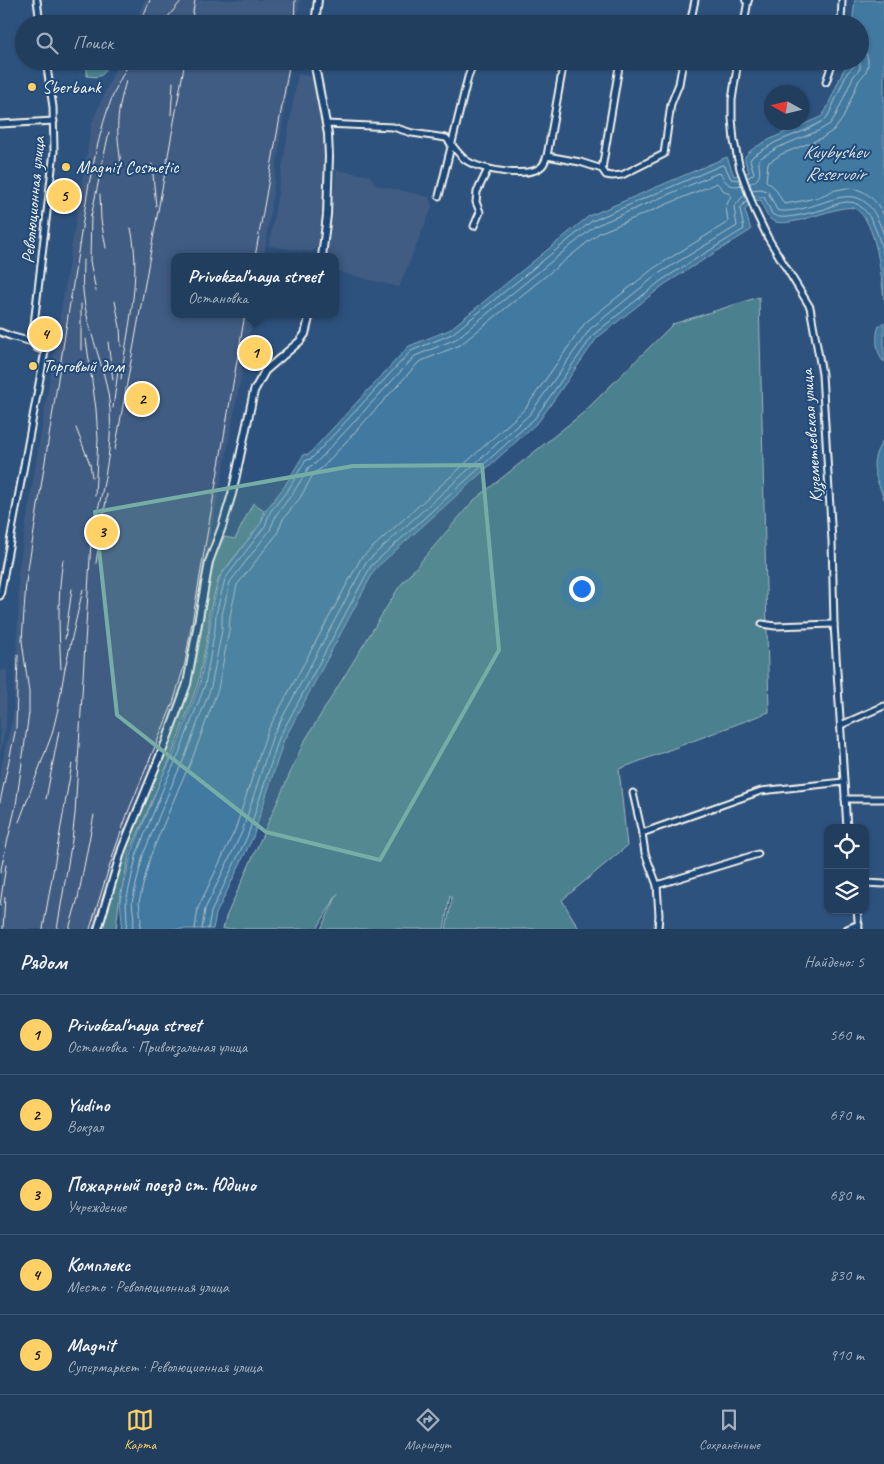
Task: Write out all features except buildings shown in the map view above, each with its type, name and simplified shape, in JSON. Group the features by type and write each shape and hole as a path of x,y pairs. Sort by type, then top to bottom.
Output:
{"main road":[{"path":"316,15 318,0"},
{"path":"316,70 329,143 327,215 322,253"},
{"path":"98,929 122,849 166,744 187,684 209,562 232,494 254,391 264,371 300,341 305,334 309,318"}],"street":[{"path":"37,0 39,15"},
{"path":"692,15 695,0"},
{"path":"745,15 747,0"},
{"path":"841,15 842,0"},
{"name":"Революционная улица","path":"32,342 54,150 54,122 47,70"},
{"path":"439,196 471,70"},
{"path":"326,124 393,127 412,133 446,138 459,155 488,169 514,173 536,169 542,166 547,156 562,70"},
{"path":"602,169 618,70"},
{"path":"547,156 580,162 602,169 606,174 622,176 664,154 671,104 679,84 681,70"},
{"name":"Куземетьевская улица","path":"737,70 732,100 732,118 734,141 740,169 755,211 768,238 810,307 822,374 832,541 834,624 844,799 847,824"},
{"path":"826,82 830,70"},
{"path":"0,124 54,122"},
{"path":"474,226 480,212 476,202 477,192 488,169"},
{"path":"0,332 32,342 37,348 45,351 0,596"},
{"path":"762,624 775,626 834,624"},
{"path":"841,725 884,706"},
{"path":"642,833 762,791 843,782"},
{"path":"633,793 645,853 657,885 658,929"},
{"path":"844,799 884,799"},
{"path":"657,885 758,854"},
{"path":"869,883 884,884"},
{"path":"847,929 859,926"}],"highlighted area":[{"path":"482,465 499,650 380,860 266,832 117,715 95,512 353,466"}],"shaded area":[{"path":"145,0 300,0 298,15 139,15"},
{"path":"115,70 290,70 265,253 171,253 171,318 252,318 185,672 175,706 121,836 94,929 0,929 0,771 13,716 19,602 18,573 92,122"},
{"path":"298,74 313,77 326,139 322,242 312,252 269,246"},
{"path":"336,170 370,176 376,185 429,197 432,207 399,287 339,272 339,253 328,253"},
{"path":"7,670 6,727 0,754 0,671"}],"green space":[{"path":"87,70 105,70 102,75 96,77 87,76"},
{"path":"759,297 769,712 619,769 627,846 562,900 579,929 446,929 452,899 450,895 444,929 321,929 338,893 317,929 223,929 226,917 304,742 399,587 473,501 583,413 673,324"},
{"path":"253,503 264,510 261,523 219,577 209,613 209,629 198,683 172,754 130,852 119,902 116,929 102,929 125,850 183,710 197,658 214,558 224,537 235,539"}],"water":[{"name":"Kuybyshev Reservoir","path":"855,0 884,0 884,299 877,251 873,238 869,226 856,209 839,209 799,220 776,222 769,218 761,200 753,201 745,210 751,230 665,284 597,338 539,421 375,569 284,740 253,837 216,914 213,929 121,929 120,901 132,852 162,777 174,754 200,683 211,613 220,577 261,523 266,510 284,487 304,454 308,455 409,346 449,330 589,216 727,157 734,176 749,172 745,157 757,146 790,130 809,130 809,122 822,116 826,110 844,70 869,70 869,15 853,15"},
{"path":"884,322 884,362 879,355 877,340 879,326"},
{"path":"884,439 884,499 874,469 874,462"}],"railway":[{"path":"144,15 150,0"},
{"path":"170,15 182,0"},
{"path":"192,15 195,0"},
{"path":"294,15 295,0"},
{"path":"0,873 16,805 29,713 29,692 22,641 26,582 88,189 103,123 125,70"},
{"path":"115,450 183,70"},
{"path":"256,253 288,70"},
{"path":"121,164 118,122 120,103 126,81"},
{"path":"171,115 173,82"},
{"path":"91,217 109,132"},
{"path":"152,164 156,206"},
{"path":"100,194 101,220 106,248"},
{"path":"91,214 90,261 96,291"},
{"path":"121,379 134,285 135,266 131,228"},
{"path":"57,929 75,814 91,541 105,479 110,432 108,394 85,306 83,260"},
{"path":"115,301 120,327 121,346"},
{"path":"81,304 81,350"},
{"path":"90,929 128,812 173,703 185,663 244,318"},
{"path":"86,339 96,409 98,439 95,496"},
{"path":"108,342 113,380"},
{"path":"113,408 118,371"},
{"path":"76,428 90,464 92,477"},
{"path":"96,563 107,494"},
{"path":"61,669 59,601 63,560"},
{"path":"65,639 72,589"},
{"path":"19,822 52,734 83,589"},
{"path":"0,802 16,728 18,655"},
{"path":"46,799 59,731"},
{"path":"43,929 72,764"},
{"path":"69,929 78,898 94,815"},
{"path":"0,905 6,865"},
{"path":"3,929 5,897"}],"place":[{"name":"Sberbank","path":"32,87"},
{"name":"Magnit Cosmetic","path":"66,167"},
{"name":"Magnit","path":"64,196"},
{"name":"Комплекс","path":"45,334"},
{"name":"Privokzal'naya street","path":"255,353"},
{"name":"Торговый дом","path":"33,366"},
{"name":"Yudino","path":"142,399"},
{"name":"Пожарный поезд ст. Юдино","path":"102,532"}]}
